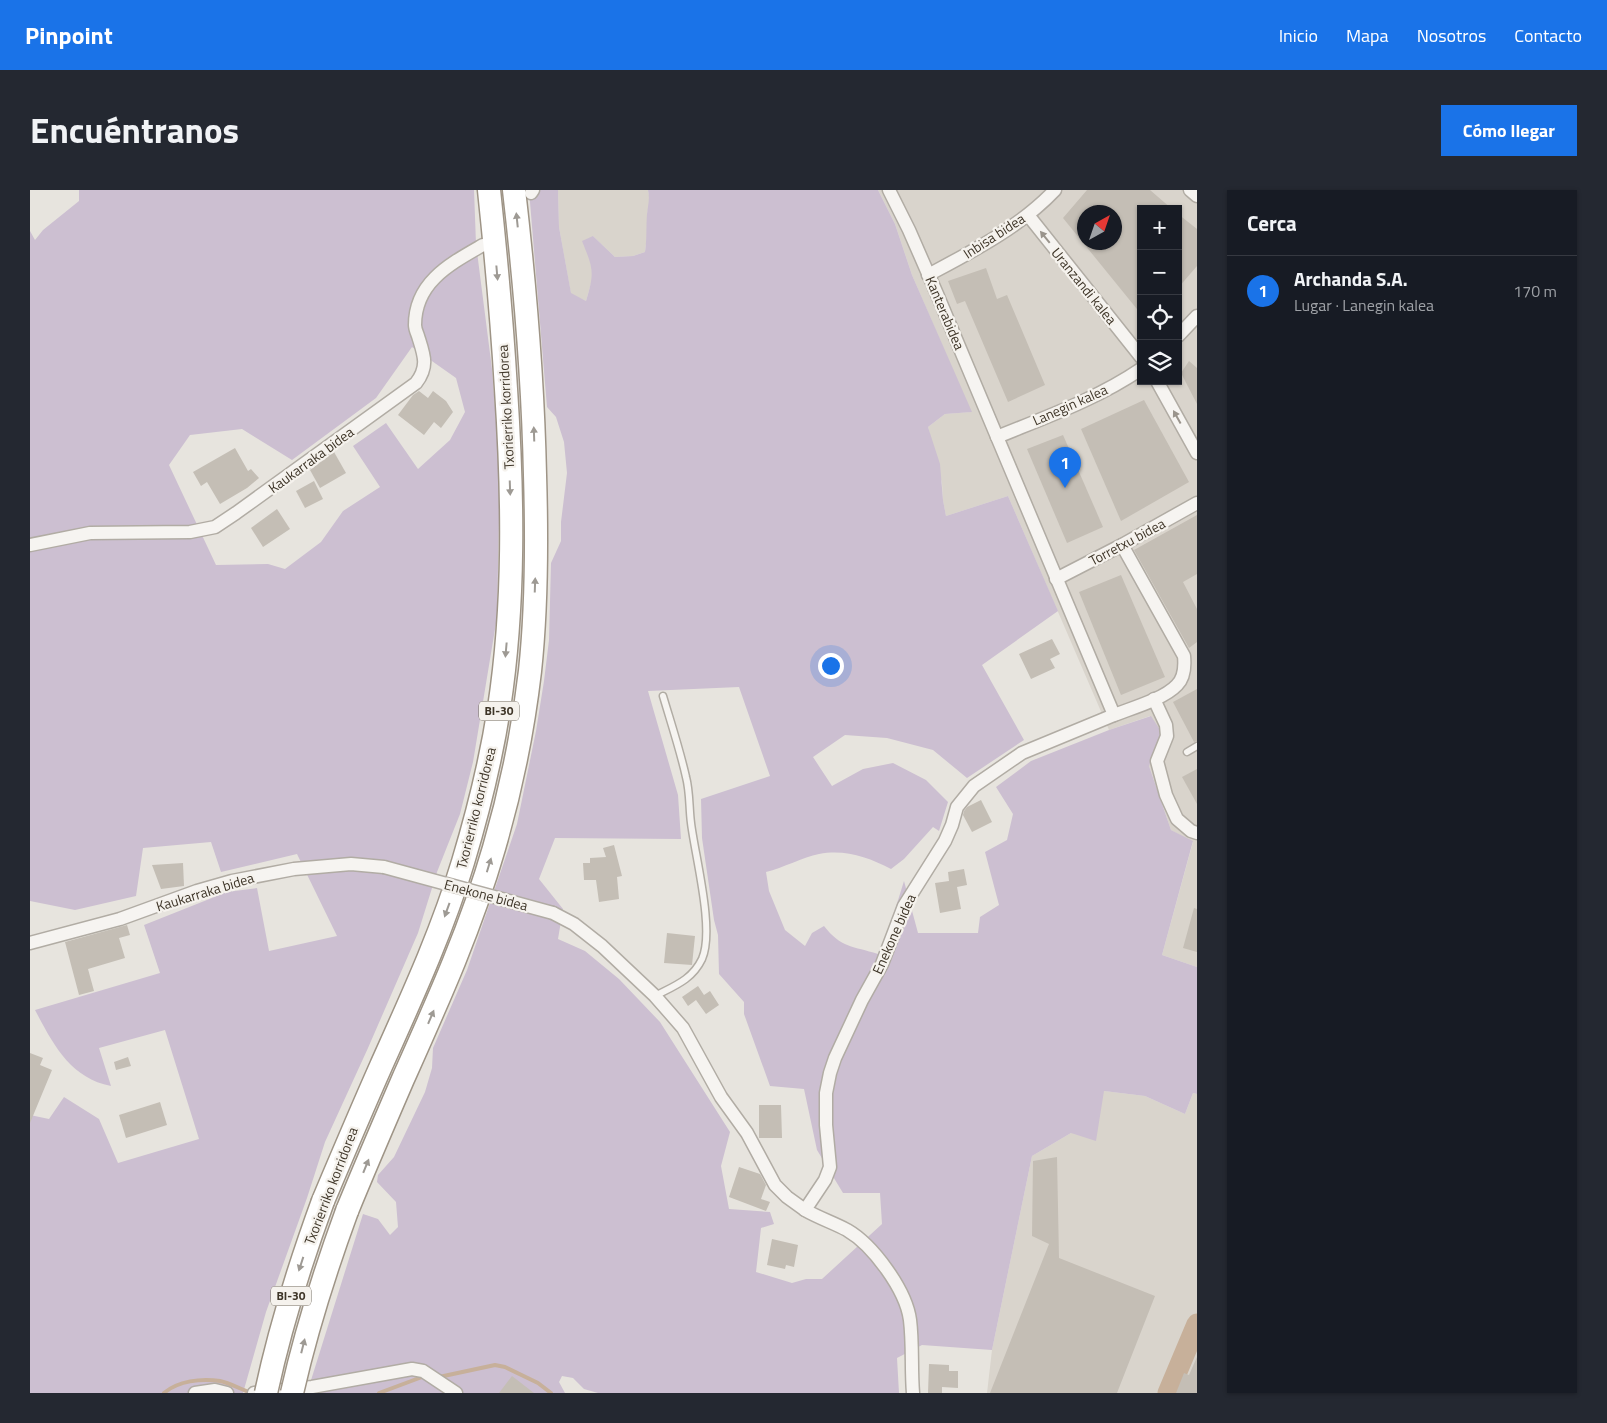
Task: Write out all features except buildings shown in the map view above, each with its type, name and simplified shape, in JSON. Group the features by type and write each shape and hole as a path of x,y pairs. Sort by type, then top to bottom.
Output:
{"highway":[{"name":"Txorierriko korridorea","path":"266,1393 283,1323 302,1260 323,1202 454,891 484,786 499,710 510,600 509,430 489,190"},
{"name":"Txorierriko korridorea","path":"292,1393 310,1321 326,1268 347,1211 441,994 478,899 509,792 524,714 530,670 535,601 536,500 529,338 526,191"}],"street":[{"name":"Kanterabidea","path":"889,190 928,275 1114,715"},
{"name":"Inbisa bidea","path":"928,275 1018,223 1054,190"},
{"path":"1190,190 1197,196"},
{"name":"Uranzandi kalea","path":"1028,215 1137,352"},
{"name":"Kaukarraka bidea","path":"30,545 90,533 190,532 215,527 416,383 423,375 425,365 414,326 419,300 434,277 456,260 483,245"},
{"path":"1182,332 1197,316"},
{"name":"Lanegin kalea","path":"997,437 1064,410 1111,387 1137,371"},
{"path":"1159,385 1197,453"},
{"name":"Torretxu bidea","path":"1056,579 1197,503"},
{"name":"Enekone bidea","path":"805,1210 820,1189 830,1167 826,1125 826,1093 830,1073 862,1000 882,964 904,906 945,841 958,807 974,786 1022,753 1168,693 1178,685 1184,673 1184,656 1122,545"},
{"path":"1154,699 1166,725 1167,736 1157,761 1166,795 1177,819 1191,831 1197,833"},
{"name":"Kaukarraka bidea","path":"30,943 120,919 197,891 232,881 294,869 351,864 384,867"},
{"name":"Enekone bidea","path":"384,867 553,913 574,924 602,946 655,996 683,1028 721,1097 747,1133 776,1185 787,1197 805,1210 847,1230 859,1239 884,1265 904,1299 910,1319 913,1393"},
{"path":"254,1393 312,1388 412,1370 423,1371 456,1393"},
{"path":"195,1393 215,1390 227,1393"}],"lane":[{"path":"655,996 689,978 698,967 704,951 706,928 691,824 687,780 663,696"},
{"path":"1187,752 1197,746"}],"shaded area":[{"path":"79,190 474,190 476,244 492,369 495,408 499,465 499,519 497,617 473,762 460,814 437,872 418,933 325,1142 266,1312 243,1393 30,1393 30,1115 49,1119 64,1097 99,1119 118,1163 199,1139 165,1030 99,1048 111,1086 84,1076 64,1058 35,1010 160,973 144,925 227,892 257,888 269,951 337,936 297,854 221,872 211,842 143,848 136,896 75,910 30,901 30,231 35,240 43,230 79,201","holes":["412,347 456,378 465,412 450,440 418,469 386,423 353,446 380,487 343,511 321,542 285,569 268,564 216,565 169,465 190,435 242,429 292,460 376,398"]},
{"path":"529,190 558,190 559,227 571,293 586,301 592,270 582,241 593,236 615,257 633,256 645,252 648,190 878,190 895,224 912,275 972,412 945,414 928,427 940,464 946,516 1008,496 1058,611 982,665 1024,740 967,778 933,750 887,738 845,735 813,757 832,786 863,769 893,763 926,780 948,802 939,831 933,827 904,859 891,869 856,855 829,853 813,855 766,872 769,891 785,930 805,946 812,933 824,926 836,939 878,954 885,942 904,881 918,933 978,933 980,917 999,905 985,852 1007,840 1013,814 996,787 1031,761 1109,730 1151,716 1162,733 1149,766 1171,830 1193,841 1162,955 1197,967 1197,1094 1193,1093 1185,1114 1145,1096 1104,1091 1096,1141 1071,1133 1032,1156 992,1350 922,1345 897,1358 899,1393 598,1393 584,1389 573,1378 562,1376 559,1382 565,1393 307,1393 363,1214 378,1219 390,1235 398,1227 396,1202 377,1182 378,1175 394,1157 425,1092 432,1068 433,1048 467,970 517,824 544,681 549,640 551,563 561,541 561,522 567,473 564,442 556,417 547,407","holes":["739,687 770,776 701,799 702,838 714,920 718,935 719,974 744,1002 744,1014 770,1086 804,1089 817,1150 843,1193 880,1193 882,1224 822,1279 806,1279 792,1283 756,1272 761,1228 774,1224 770,1212 729,1209 721,1166 730,1132 660,1022 619,979 585,951 558,939 563,909 539,879 555,838 681,839 678,795 648,691"]},
{"path":"558,190 648,190 650,200 647,214 645,252 633,256 615,257 593,236 592,280 586,301 571,294 559,227"},
{"path":"878,190 1197,190 1197,967 1162,955 1193,842 1171,830 1149,766 1150,716 1109,730 1008,496 946,516 942,483 928,427 945,414 971,412 912,275 895,224"},
{"path":"1104,1091 1145,1096 1185,1114 1193,1093 1197,1094 1197,1393 987,1393 992,1350 1032,1156 1071,1133"}],"waterway":[{"path":"1168,1393 1197,1324"},
{"path":"439,1377 495,1365 505,1367 538,1383 551,1393"},
{"path":"379,1393 422,1377 427,1377"},
{"path":"164,1393 183,1383 205,1380 224,1382 249,1392"}],"place":[{"name":"Archanda S.A.","path":"1065,488"}]}
